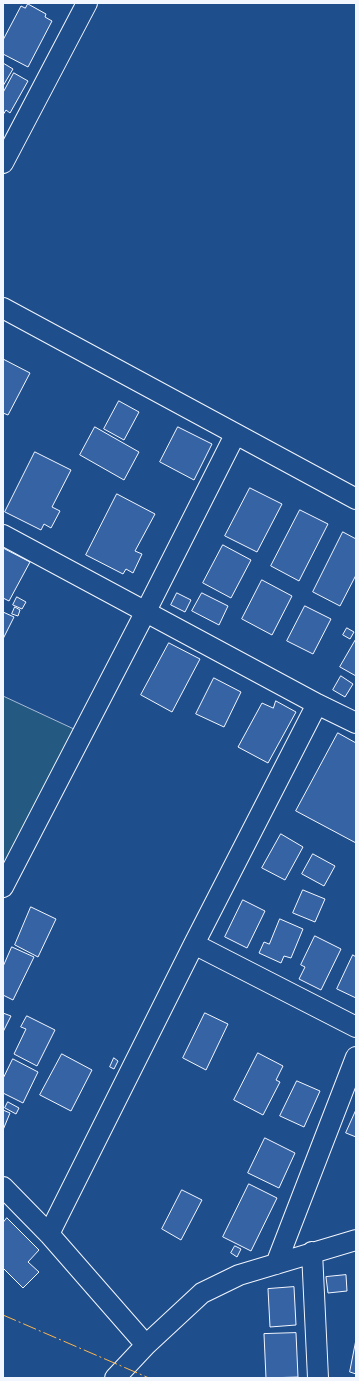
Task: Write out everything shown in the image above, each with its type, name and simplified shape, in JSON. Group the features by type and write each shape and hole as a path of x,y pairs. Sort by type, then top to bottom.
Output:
{"street":[{"path":"3,163 87,3"},
{"path":"3,308 235,435 356,499"},
{"path":"3,887 235,435"},
{"path":"3,535 317,704 356,723"},
{"path":"49,1234 194,944 317,704"},
{"path":"194,944 356,1027"},
{"path":"276,1264 356,1057"},
{"path":"3,1187 49,1234 146,1345"},
{"path":"115,1378 146,1345 202,1294 239,1274 356,1240"},
{"path":"312,1252 318,1378"}],"shaded area":[{"path":"3,696 76,730 3,866"}],"building":[{"path":"28,4 46,14 45,17 52,21 28,67 3,54 3,40 21,6 25,8"},
{"path":"3,63 13,69 3,86"},
{"path":"14,73 28,81 10,113 6,110 3,115 3,93"},
{"path":"3,359 30,373 8,415 3,413"},
{"path":"119,401 139,412 124,440 104,429"},
{"path":"95,427 139,452 124,480 80,455"},
{"path":"178,427 212,444 194,480 160,462"},
{"path":"35,452 71,470 52,507 60,511 51,528 44,524 41,530 5,512"},
{"path":"250,488 282,504 257,552 225,536"},
{"path":"117,494 155,514 135,551 142,554 133,573 126,569 123,574 86,555"},
{"path":"300,510 328,524 299,581 271,566"},
{"path":"343,532 356,539 356,575 340,606 313,592"},
{"path":"223,545 251,560 231,598 203,583"},
{"path":"3,548 30,562 9,601 3,598"},
{"path":"262,580 292,596 272,635 242,619"},
{"path":"177,593 191,600 185,612 171,605"},
{"path":"202,593 228,606 219,625 192,611"},
{"path":"17,597 26,602 22,609 13,605"},
{"path":"305,606 331,619 313,654 287,641"},
{"path":"15,607 20,610 18,616 12,614"},
{"path":"3,612 14,617 3,639"},
{"path":"347,628 354,632 350,639 343,635"},
{"path":"356,639 356,676 340,667"},
{"path":"169,643 200,659 172,712 141,695"},
{"path":"341,676 353,684 345,697 333,690"},
{"path":"214,678 241,692 224,727 196,714"},
{"path":"276,701 296,712 268,763 238,747 262,703 273,708"},
{"path":"338,733 356,743 356,843 296,811"},
{"path":"281,834 303,847 285,880 262,868"},
{"path":"313,854 335,866 324,886 302,874"},
{"path":"303,890 325,899 315,922 293,913"},
{"path":"243,900 265,911 247,948 225,937"},
{"path":"31,907 56,919 38,957 15,945"},
{"path":"280,919 303,929 291,958 284,956 281,963 259,953 264,942 269,944"},
{"path":"315,936 341,949 321,990 299,979 305,967 301,965"},
{"path":"12,947 34,957 13,1000 3,995 3,967"},
{"path":"353,955 356,957 356,998 337,989"},
{"path":"3,1013 11,1016 3,1032"},
{"path":"205,1013 228,1024 206,1070 183,1058"},
{"path":"27,1016 55,1030 37,1066 14,1054 26,1029 21,1027"},
{"path":"258,1053 283,1066 276,1080 280,1082 263,1115 234,1100"},
{"path":"62,1054 92,1070 71,1111 40,1095"},
{"path":"114,1058 118,1061 114,1069 110,1067"},
{"path":"13,1059 38,1072 23,1103 3,1093 3,1079"},
{"path":"297,1081 320,1091 304,1127 280,1116"},
{"path":"8,1102 19,1108 16,1114 5,1108"},
{"path":"3,1110 10,1113 3,1130"},
{"path":"356,1110 356,1137 346,1133"},
{"path":"265,1138 295,1153 279,1188 248,1173"},
{"path":"249,1184 277,1198 251,1251 223,1237"},
{"path":"182,1190 202,1200 181,1240 162,1229"},
{"path":"7,1218 39,1250 28,1262 39,1272 23,1288 3,1268 3,1223"},
{"path":"235,1246 241,1249 237,1257 231,1253"},
{"path":"346,1275 347,1291 328,1293 326,1277"},
{"path":"294,1287 296,1325 270,1327 268,1289"},
{"path":"296,1333 298,1377 266,1378 264,1334"},
{"path":"356,1340 356,1374 350,1372"}],"power":[{"path":"3,1315 149,1378"}]}
